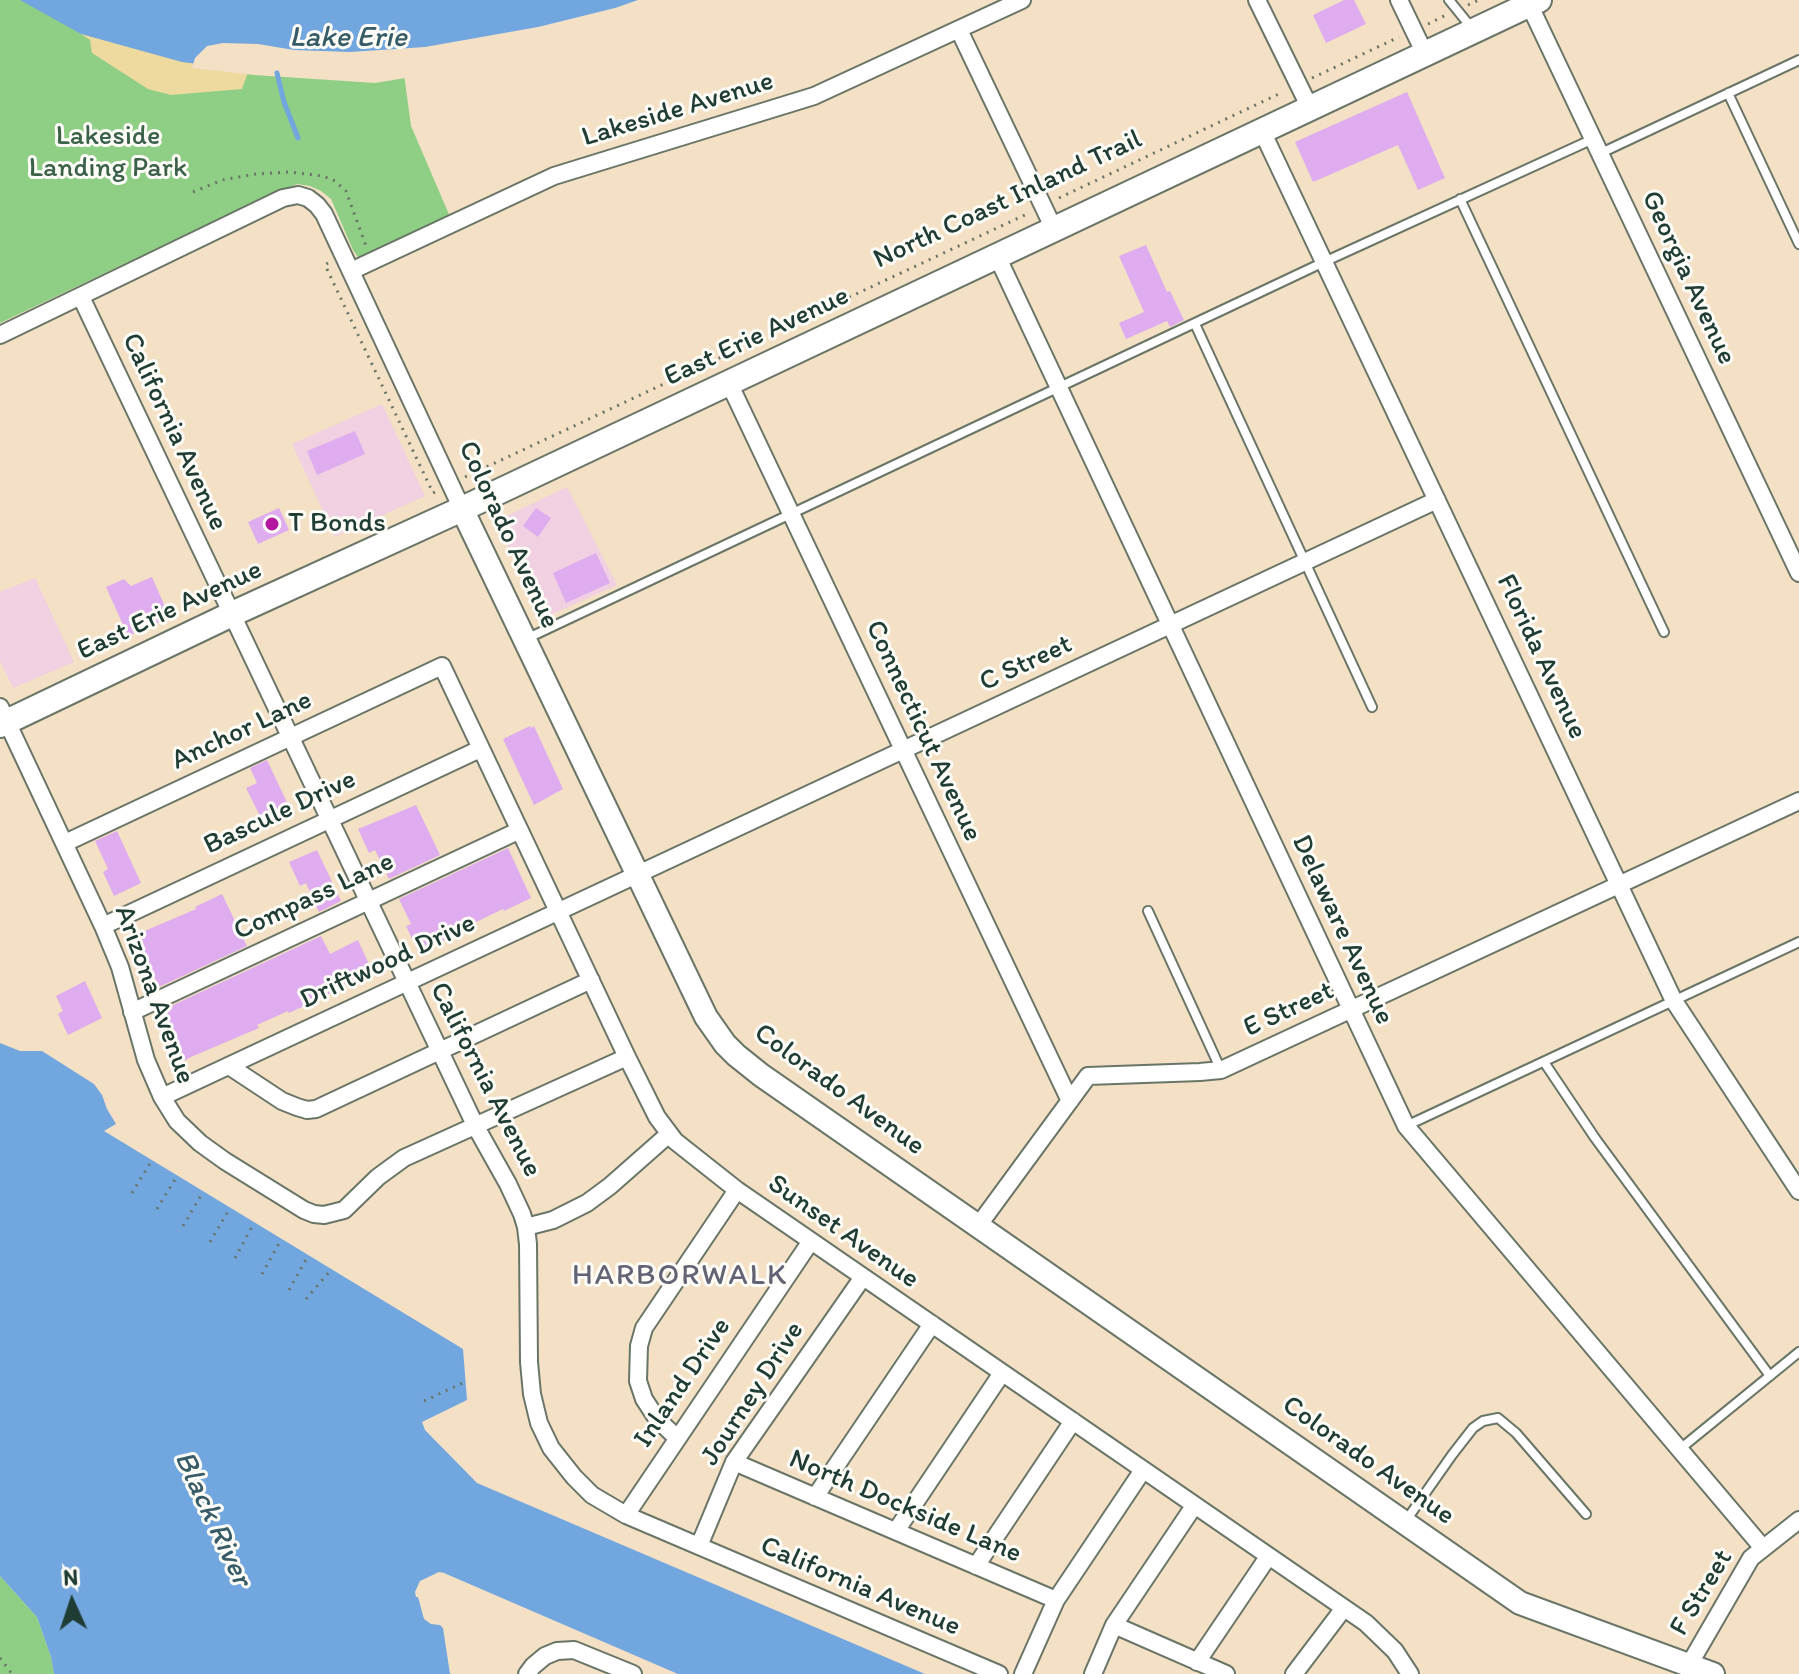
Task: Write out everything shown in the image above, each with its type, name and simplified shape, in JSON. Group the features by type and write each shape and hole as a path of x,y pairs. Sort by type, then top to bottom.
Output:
{"main road":[{"name":"East Erie Avenue","path":"2,718 462,509 1474,31 1523,4"},
{"name":"Colorado Avenue","path":"462,509 706,1017 736,1055 1520,1603 1713,1674"}],"street":[{"name":"Lakeside Avenue","path":"347,264 554,176 814,96 1022,0"},
{"path":"1257,0 1310,108"},
{"path":"1399,0 1425,54"},
{"name":"Georgia Avenue","path":"1523,4 1597,146 1799,573"},
{"path":"959,30 1054,229"},
{"name":"Florida Avenue","path":"1262,131 1674,1001 1799,1191"},
{"name":"Colorado Avenue","path":"81,297 283,198 298,195 312,201 324,214 462,509"},
{"name":"Delaware Avenue","path":"997,256 1406,1126 1763,1548"},
{"path":"0,335 81,297"},
{"name":"California Avenue","path":"81,297 476,1127 515,1198 526,1227 529,1256 532,1394 539,1423 551,1448 592,1495 626,1515 999,1674"},
{"name":"Connecticut Avenue","path":"729,383 1070,1101"},
{"name":"C Street","path":"636,874 1437,500"},
{"name":"Anchor Lane","path":"65,843 442,666"},
{"name":"Sunset Avenue","path":"442,666 627,1057 669,1134 737,1190 1344,1608 1386,1641 1410,1674"},
{"name":"Arizona Avenue","path":"2,718 103,926 120,967 146,1060 162,1097 184,1128 225,1161 309,1212 324,1215 344,1210 395,1164 476,1127"},
{"name":"Bascule Drive","path":"103,926 480,749"},
{"name":"E Street","path":"978,1226 1088,1076 1221,1070 1799,801"},
{"name":"Compass Lane","path":"132,1012 518,831"},
{"name":"Driftwood Drive","path":"162,1097 636,874"},
{"path":"229,1066 282,1101 312,1110 591,980"},
{"path":"476,1127 627,1057"},
{"path":"526,1227 553,1220 587,1203 669,1134"},
{"path":"677,1438 657,1419 644,1399 638,1381 639,1346 644,1328 737,1190"},
{"name":"Inland Drive","path":"626,1515 811,1241"},
{"name":"Journey Drive","path":"699,1546 734,1462 863,1277"},
{"path":"815,1497 932,1324"},
{"path":"896,1531 1002,1373"},
{"path":"976,1566 1073,1421"},
{"name":"North Dockside Lane","path":"734,1462 1056,1600"},
{"path":"1023,1674 1056,1600 1143,1470"},
{"path":"1093,1674 1114,1625 1194,1506"},
{"name":"F Street","path":"1689,1665 1751,1558 1799,1520"},
{"path":"1197,1662 1268,1557"},
{"path":"1294,1674 1344,1608"},
{"path":"1114,1625 1226,1674"},
{"path":"527,1674 545,1656 557,1651 574,1650 633,1674"}],"lane":[{"path":"1449,0 1474,31"},
{"path":"525,640 1460,199 1728,93 1799,60"},
{"path":"1728,93 1799,244"},
{"path":"1460,199 1664,632"},
{"path":"1195,324 1372,707"},
{"path":"1148,911 1221,1070"},
{"path":"1406,1126 1799,942"},
{"path":"1544,1062 1595,1138 1770,1376"},
{"path":"1679,1449 1799,1352"},
{"path":"1405,1523 1473,1428 1483,1421 1498,1418 1516,1433 1586,1514"}],"path":[{"name":"North Coast Inland Trail","path":"451,485 1414,30"},
{"path":"347,264 325,265 433,493 451,485"},
{"path":"132,1193 152,1160"},
{"path":"157,1209 177,1176"},
{"path":"183,1226 203,1192"},
{"path":"210,1242 230,1208"},
{"path":"235,1258 254,1223"},
{"path":"262,1274 281,1240"},
{"path":"289,1290 308,1256"},
{"path":"306,1299 331,1270"},
{"path":"424,1401 467,1381"},
{"path":"0,1658 12,1674"}],"shaded area":[{"path":"382,404 425,496 335,537 292,444"},
{"path":"567,487 617,585 542,619 496,521"},
{"path":"35,578 74,662 13,688 0,661 0,592"}],"green space":[{"name":"Lakeside Landing Park","path":"0,0 20,0 404,74 411,126 451,219 361,258 353,250 331,199 310,186 297,184 0,323"},
{"path":"0,1576 37,1617 54,1674 0,1674"}],"sand":[{"path":"30,0 258,44 242,89 171,95 148,89 92,53 90,40"}],"water":[{"name":"Lake Erie","path":"20,0 674,0 546,35 254,71 182,62 81,34"},
{"name":"Black River","path":"0,1043 20,1051 42,1051 94,1084 116,1124 104,1131 463,1349 467,1400 422,1422 425,1430 477,1483 925,1674 678,1674 439,1572 420,1581 415,1592 424,1619 443,1628 450,1674 54,1674 37,1617 0,1576"}],"pier":[{"path":"638,0 678,0 676,4 644,14 549,38 544,45 466,68 375,83 192,68 195,58 207,46 223,43 350,52 425,47 538,27"}],"building":[{"path":"1344,0 1354,0 1366,24 1326,43 1313,15"},
{"path":"1407,92 1445,178 1418,190 1398,145 1313,182 1295,142"},
{"path":"1146,245 1167,292 1170,291 1184,320 1170,327 1167,321 1126,339 1119,323 1144,312 1119,256"},
{"path":"355,431 365,454 317,475 307,451"},
{"path":"279,508 289,530 258,544 248,522"},
{"path":"536,508 551,518 538,537 523,526"},
{"path":"596,553 610,583 566,603 553,573"},
{"path":"152,577 170,618 128,636 106,587 124,579 131,586"},
{"path":"534,726 563,789 534,805 503,739"},
{"path":"267,760 292,813 265,826 246,788 257,783 250,768"},
{"path":"416,805 440,855 389,879 375,850 369,853 358,829"},
{"path":"117,831 141,883 114,896 103,872 108,869 95,841"},
{"path":"508,848 531,898 418,951 406,926 411,924 399,899"},
{"path":"317,850 341,901 319,912 306,883 300,886 289,862"},
{"path":"222,894 247,946 159,987 133,936 196,909"},
{"path":"321,936 330,954 358,940 372,971 174,1067 163,1043 169,1040 156,1013"},
{"path":"85,981 102,1018 68,1035 58,1014 63,1011 56,996"}],"waterway":[{"path":"277,73 298,138"}],"place":[{"name":"T Bonds","path":"272,524"}],"district":[{"name":"HARBORWALK","path":"680,1276"}]}
